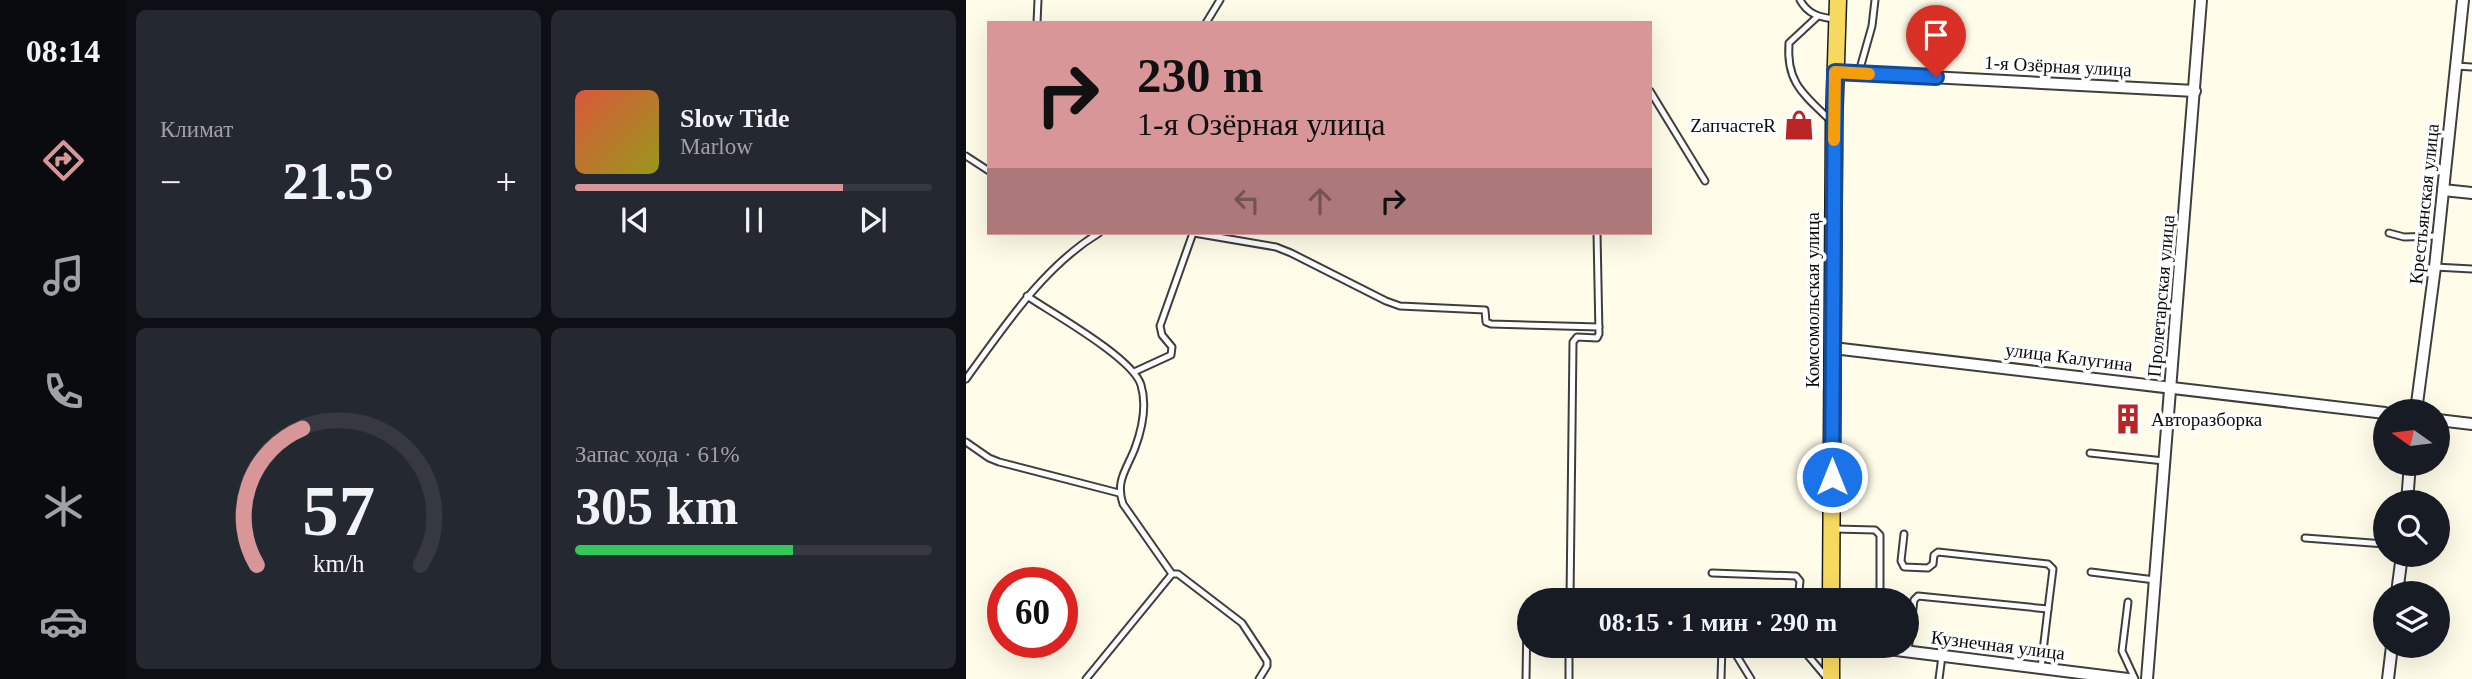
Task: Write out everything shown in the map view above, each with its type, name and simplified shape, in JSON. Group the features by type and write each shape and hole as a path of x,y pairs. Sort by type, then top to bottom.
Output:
{"main road":[{"name":"Комсомольская улица","path":"1831,588 1834,124 1838,0"},
{"path":"1829,679 1830,658"}],"street":[{"name":"Пролетарская улица","path":"2147,679 2201,0"},
{"name":"Крестьянская улица","path":"2418,399 2435,267 2463,0"},
{"name":"1-я Озёрная улица","path":"1835,72 2195,91"},
{"path":"2443,190 2472,193"},
{"name":"улица Калугина","path":"1833,348 2373,412"},
{"path":"2450,421 2472,424"},
{"name":"Кузнечная улица","path":"1919,653 2047,672 2129,679"},
{"path":"2388,679 2391,658"}],"lane":[{"path":"1037,21 1038,0"},
{"path":"1207,21 1220,0"},
{"path":"1800,0 1804,8 1817,16 1837,20"},
{"path":"1858,73 1872,26 1875,0"},
{"path":"1817,16 1789,43 1790,69 1799,90 1834,124"},
{"path":"2456,66 2472,67"},
{"path":"1652,94 1705,181"},
{"path":"966,156 987,170"},
{"path":"2389,233 2404,237 2438,236"},
{"path":"1083,235 1087,240"},
{"path":"966,379 1027,296 1096,235"},
{"path":"1134,372 1171,355 1172,347 1160,326 1193,235"},
{"path":"1206,235 1291,253 1400,306 1485,310 1486,322 1492,324 1599,327"},
{"path":"1241,235 1241,241"},
{"path":"1570,588 1573,342 1577,337 1597,338 1597,235"},
{"path":"2435,267 2472,269"},
{"path":"1027,296 1111,352 1134,372 1141,385 1144,408 1134,451 1122,473 1119,493 1123,504 1172,574 1178,575 1242,623 1267,661 1259,679"},
{"path":"966,442 999,462 1119,493"},
{"path":"2090,453 2164,461"},
{"path":"1832,529 1875,530 1880,534 1880,588"},
{"path":"1904,534 1901,561 1904,566 1928,568 1933,564 1934,555 1938,552 2048,564 2053,569 2048,609 2047,672"},
{"path":"2305,538 2373,543"},
{"path":"2091,572 2155,580"},
{"path":"1712,573 1796,576 1800,581 1799,588"},
{"path":"1086,679 1172,574"},
{"path":"1919,596 2048,609"},
{"path":"2128,602 2122,651 2135,679"},
{"path":"1939,679 1942,656"},
{"path":"1526,658 1526,679"},
{"path":"1569,658 1569,679"},
{"path":"1721,679 1722,658"},
{"path":"1738,658 1751,679"},
{"path":"1811,658 1829,679"}],"slow traffic":[{"path":"1834,140 1835,72 1869,74"}],"place":[{"name":"ZапчастеR","path":"1799,125"},
{"name":"Авторазборка","path":"2128,419"}],"route":[{"path":"1832,477 1835,72 1936,77"}]}
